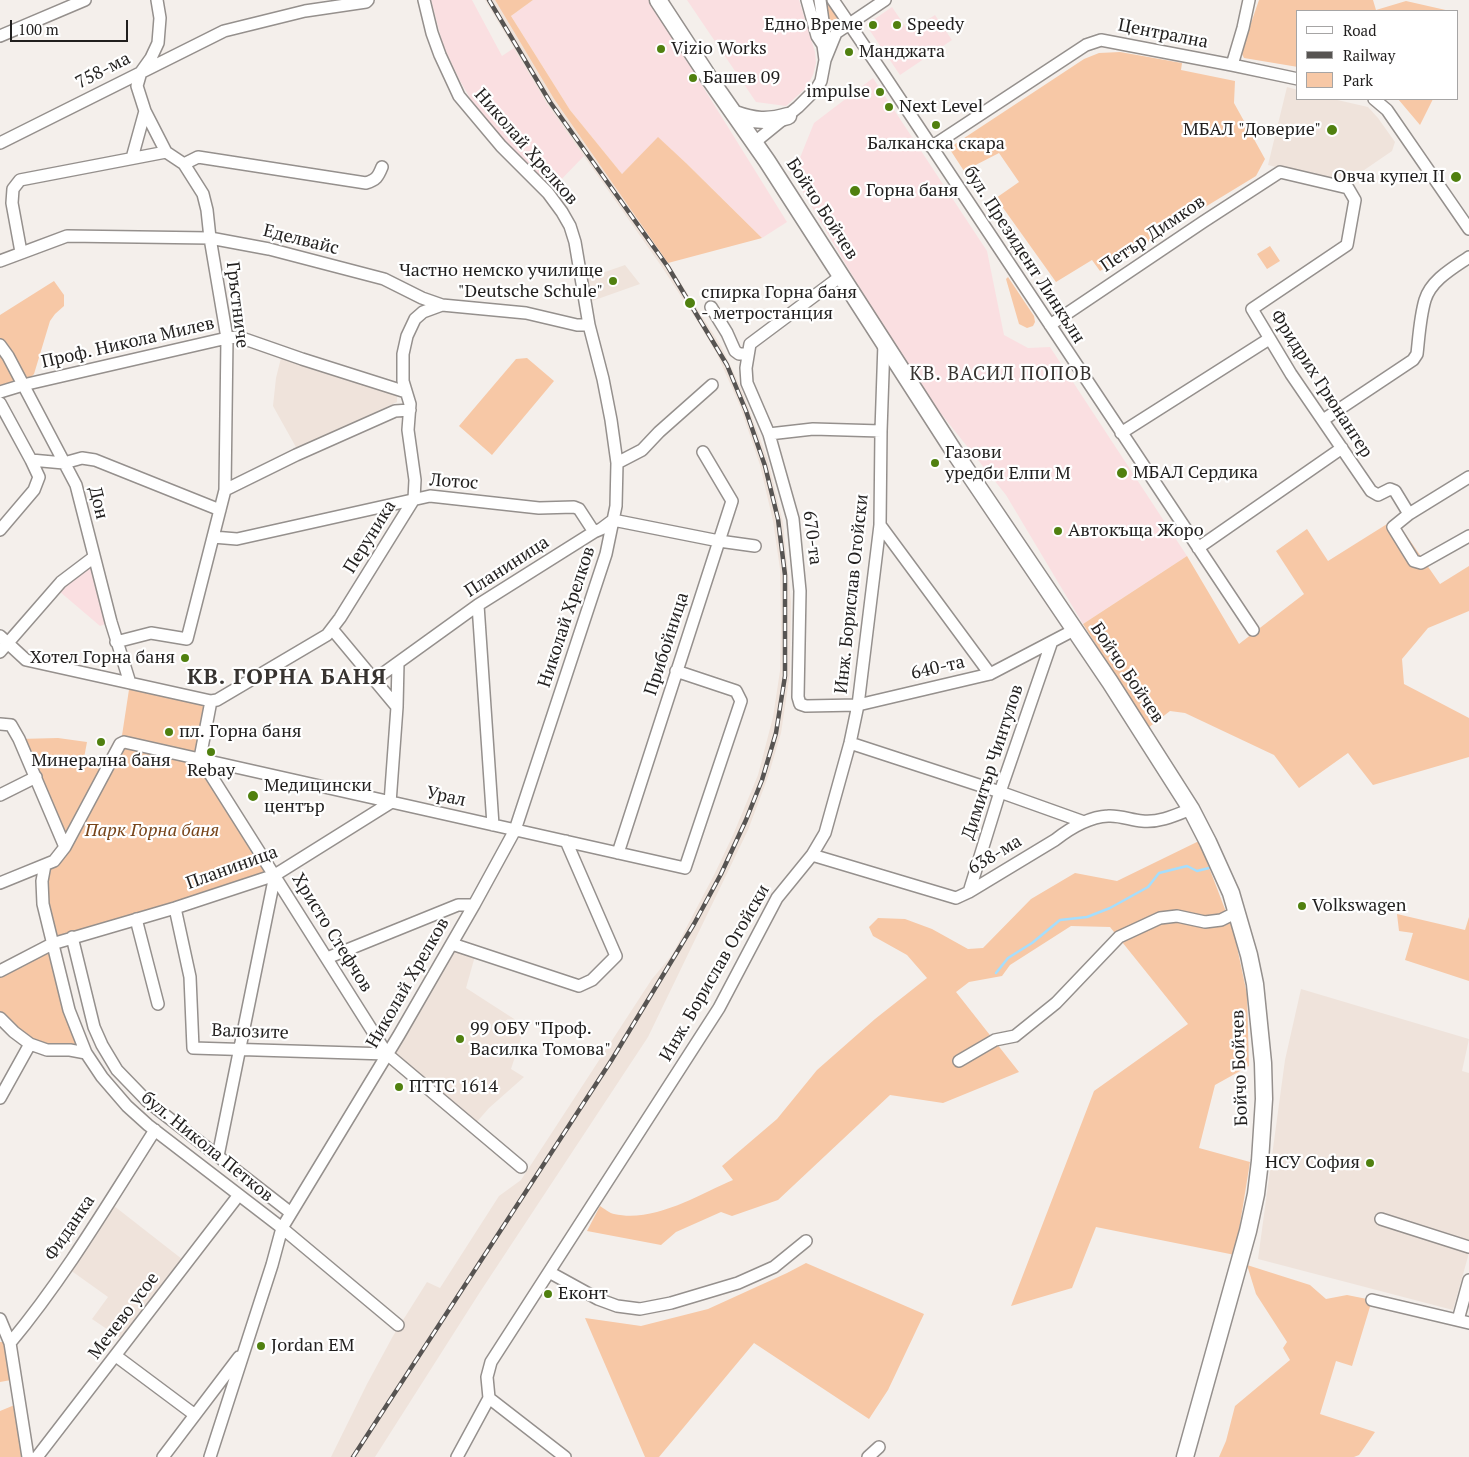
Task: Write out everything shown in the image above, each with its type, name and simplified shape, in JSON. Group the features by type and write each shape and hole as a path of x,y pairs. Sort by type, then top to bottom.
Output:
{"highway":[{"name":"Бойчо Бойчев","path":"658,0 709,78 755,142 955,454 1074,630 1191,809 1231,893 1256,984 1263,1063 1264,1100 1261,1152 1256,1194 1248,1231 1185,1457"},
{"path":"736,114 752,120 765,121 788,116"}],"street":[{"path":"0,36 70,3 85,0"},
{"name":"Гръстниче","path":"116,642 151,633 187,639 225,490 227,338 207,210 203,194 184,164 166,152 145,111 137,86 141,72 158,43 160,18 157,0"},
{"name":"758-ма","path":"0,143 224,31 305,11 366,2 368,0"},
{"name":"Николай Хрелков","path":"282,1228 452,944 515,830 606,554 613,520 617,463 606,396 589,325 575,242 566,219 548,193 501,146 459,96 440,55 424,0"},
{"path":"807,0 817,36 823,45"},
{"path":"755,142 788,116 817,88 824,74 824,35 820,0"},
{"name":"бул. Президент Линкълн","path":"833,0 1253,630"},
{"path":"825,60 836,33 885,0"},
{"path":"1232,65 1243,28 1248,0"},
{"name":"Централна","path":"931,146 1093,42 1110,41 1296,79"},
{"path":"1375,100 1387,110 1469,229"},
{"path":"132,158 145,111"},
{"path":"21,252 12,203 13,189 20,180 166,152"},
{"path":"184,164 198,157 366,183 378,177 382,167"},
{"name":"Петър Димков","path":"1050,325 1202,222 1280,172 1348,188 1355,200"},
{"name":"Фридрих Грюнангер","path":"1355,200 1347,245 1252,309 1269,339 1371,491 1378,495 1390,489 1395,491 1409,514"},
{"name":"Еделвайс","path":"0,261 67,236 210,238 269,249 384,279 422,298 442,305 526,313 577,325 589,325"},
{"path":"1323,420 1413,360 1417,354 1425,299 1430,290 1444,275 1469,257"},
{"path":"711,307 727,333 735,351 739,354 748,354 750,344 841,276"},
{"name":"Перуника","path":"211,701 217,700 286,661 327,635 414,498 415,480 408,430 410,410 403,381 402,359 412,323 422,312 442,305"},
{"name":"Проф. Никола Милев","path":"0,392 227,338 239,337 406,392"},
{"path":"1121,433 1269,339"},
{"name":"Инж. Борислав Огойски","path":"489,1398 487,1377 491,1362 719,1008 777,898 812,855 830,820 858,705 880,525 884,343"},
{"name":"Дон","path":"0,345 8,356 76,485 116,642 130,683"},
{"name":"670-та","path":"748,354 746,368 748,384 769,434 794,519 800,591 798,697 800,704"},
{"path":"617,463 642,450 712,385"},
{"path":"0,403 39,477 34,490 0,530"},
{"path":"225,490 296,455 395,411 410,410"},
{"path":"769,434 813,429 881,431"},
{"path":"1198,548 1342,448"},
{"name":"Прибойница","path":"618,852 732,501 702,452"},
{"path":"31,460 64,464 82,458 95,460 220,510"},
{"path":"1469,477 1409,514 1395,524 1393,529 1414,561 1421,563 1469,536"},
{"name":"Лотос","path":"213,537 237,539 424,496 539,508 574,507 579,509 594,532"},
{"path":"613,520 719,541 755,546"},
{"name":"Планиница","path":"374,680 478,605 594,532 602,529 613,520"},
{"path":"880,525 990,674"},
{"path":"94,557 61,582 3,643 26,660 211,701 200,758"},
{"path":"478,605 493,825"},
{"path":"332,629 397,708"},
{"name":"640-та","path":"800,704 826,706 858,705 990,674 1051,644 1074,630"},
{"name":"Димитър Чинтулов","path":"969,892 1000,792 1051,644"},
{"path":"390,803 397,708 398,663"},
{"name":"Урал","path":"65,847 121,742 200,758 390,803 685,868 741,701 736,691 676,671"},
{"path":"0,724 11,725 19,739 65,847 54,861 0,883"},
{"path":"850,743 1000,792 1084,822"},
{"name":"Христо Стефчов","path":"200,758 387,1054 521,1167"},
{"path":"0,795 36,777"},
{"name":"Планиница","path":"0,972 52,944 175,908 275,875 390,803"},
{"name":"638-ма","path":"812,855 956,898 1084,822 1107,816 1143,822 1171,817 1191,809"},
{"path":"452,944 579,986 592,980 616,956 566,841"},
{"name":"бул. Никола Петков","path":"46,865 42,882 43,904 69,1010 86,1053 102,1077 127,1106 155,1130 238,1196 282,1228 398,1324"},
{"path":"218,1156 238,1049 275,875"},
{"path":"327,958 458,906 474,905"},
{"name":"Валозите","path":"175,908 190,977 193,1048 387,1054"},
{"path":"959,1061 995,1040 1015,1036 1056,1003 1119,937 1160,918 1177,916 1205,922 1221,920 1237,912"},
{"path":"136,919 158,1004"},
{"name":"бул. Никола Петков","path":"72,937 94,1027 102,1046 117,1070 147,1101 291,1213"},
{"path":"0,1018 30,1044 47,1050 70,1050 86,1053"},
{"path":"0,1098 30,1044"},
{"name":"Фиданка","path":"10,1343 66,1267 155,1130"},
{"name":"Мечево усое","path":"37,1457 238,1196"},
{"path":"1381,1219 1469,1246"},
{"path":"210,1457 282,1228"},
{"path":"549,1272 598,1300 617,1306 640,1309 738,1283 774,1267 806,1242"},
{"path":"1372,1300 1463,1322 1469,1280"},
{"path":"0,1319 10,1343 28,1457"},
{"path":"163,1457 244,1350"},
{"path":"116,1356 195,1416"},
{"path":"457,1457 489,1398 565,1457"},
{"path":"868,1457 879,1447"}],"shaded area":[{"path":"431,0 472,0 502,56 514,48 548,105 584,156 552,189 516,155 478,112 459,79 443,45"},
{"path":"485,0 495,0 554,99 668,263 721,346 741,388 768,460 783,523 791,602 790,673 781,733 768,777 748,830 648,1037 480,1292 375,1457 331,1457 393,1336 427,1282 440,1288 499,1196 521,1180 652,979 672,955 715,873 758,775 773,717 780,671 780,569 773,521 760,465 740,406 717,354 699,324 662,267 548,105"},
{"path":"533,0 649,0 787,222 762,238 658,138 622,174 570,110 511,16"},
{"path":"687,0 799,0 815,52 816,63 813,75 806,88 786,106 756,102"},
{"path":"892,7 909,32 935,15 952,40 900,75 866,25"},
{"path":"873,78 987,251 1004,335 1028,348 1050,347 1187,556 1083,624 1006,495 938,410 878,319 793,175 814,123"},
{"name":"МБАЛ \"Доверие\"","path":"1287,87 1296,89 1296,100 1337,100 1368,107 1395,142 1392,151 1354,177 1341,183 1268,165"},
{"name":"Частно немско училище \"Deutsche Schule\"","path":"625,265 640,284 592,301 588,278"},
{"path":"281,358 397,395 397,402 297,449 273,406 276,378"},
{"path":"96,556 113,621 100,626 59,591"},
{"name":"99 ОБУ \"Проф. Василка Томова\"","path":"455,951 475,956 466,988 525,1026 511,1069 524,1077 489,1108 475,1124 392,1053"},
{"name":"НСУ София","path":"1301,989 1469,1039 1462,1071 1469,1073 1469,1253 1453,1310 1258,1259 1285,1060"},
{"path":"109,1202 187,1263 126,1342 92,1319 108,1297 66,1267"}],"green space":[{"path":"495,0 533,0 511,16 570,110 622,174 658,137 762,238 668,263 554,99"},
{"path":"823,0 826,0 840,22 830,33"},
{"path":"1259,0 1373,0 1376,10 1296,10 1296,67 1244,58 1241,52"},
{"path":"1406,1 1446,10 1376,10"},
{"path":"1120,52 1182,63 1181,70 1235,81 1234,103 1265,159 1256,176 1100,271 1092,260 1056,282 996,198 1019,182 999,153 964,171 949,148 1084,59 1099,53"},
{"path":"1399,100 1432,100 1420,125"},
{"path":"1270,246 1280,261 1267,269 1257,254"},
{"path":"1008,277 1034,316 1035,322 1033,326 1027,328 1019,324 1006,279"},
{"path":"54,281 64,295 64,306 50,321 34,374 23,385 0,392 0,315"},
{"path":"527,358 554,381 492,455 459,426 516,359"},
{"path":"1395,519 1440,584 1469,566 1469,611 1428,628 1402,659 1404,684 1469,718 1469,757 1373,785 1348,753 1299,788 1274,755 1185,713 1170,711 1148,728 1083,624 1187,556 1239,644 1304,594 1276,551 1307,529 1328,561"},
{"name":"Парк Горна баня","path":"130,683 211,701 200,758 275,875 52,944 45,865 65,847 19,739 58,738 87,742 84,758 111,762 121,742"},
{"path":"1199,841 1234,933 1247,994 1249,1066 1215,1085 1199,1148 1250,1162 1235,1255 1096,1227 1072,1288 1011,1306 1094,1091 1188,1024 1110,927 1071,926 1010,965 1002,976 969,982 956,992 1019,1072 943,1103 890,1095 778,1200 732,1216 721,1212 676,1232 661,1245 587,1231 600,1206 614,1214 629,1216 645,1215 691,1200 733,1180 722,1166 777,1119 817,1070 875,1019 927,978 907,955 873,936 869,927 878,918 905,919 932,929 968,949 983,948 1031,899 1075,873 1117,881"},
{"path":"1397,914 1465,930 1469,917 1469,981 1405,960 1413,933 1399,931"},
{"path":"52,944 86,1053 47,1050 0,1018 0,971"},
{"path":"806,1263 924,1314 888,1390 869,1419 754,1343 659,1457 645,1457 585,1318 641,1326 708,1309"},
{"path":"1247,1265 1310,1285 1326,1299 1347,1295 1372,1300 1352,1366 1336,1361 1320,1414 1375,1432 1359,1455 1354,1457 1219,1457 1226,1441 1235,1406 1290,1360 1283,1348 1287,1342 1256,1294"},
{"path":"0,1342 5,1342 11,1380 0,1382"},
{"path":"17,1404 26,1457 0,1457 0,1411"}],"waterway":[{"path":"996,973 1008,958 1032,943 1060,920 1087,917 1110,908 1148,887 1159,873 1187,866 1197,871 1209,868"}],"railway":[{"path":"353,1457 611,1061 694,924 721,874 762,780 776,733 785,676 785,575 778,519 765,466 746,411 727,365 668,267 550,102 489,0"}],"place":[{"name":"Едно Време","path":"873,25"},
{"name":"Speedy","path":"897,25"},
{"name":"Vizio Works","path":"661,49"},
{"name":"Манджата","path":"849,52"},
{"name":"Башев 09","path":"693,78"},
{"name":"impulse","path":"880,92"},
{"name":"Next Level","path":"889,107"},
{"name":"Балканска скара","path":"936,125"},
{"name":"МБАЛ \"Доверие\"","path":"1332,130"},
{"name":"Овча купел II","path":"1456,177"},
{"name":"Горна баня","path":"855,191"},
{"name":"Частно немско училище \"Deutsche Schule\"","path":"613,281"},
{"name":"спирка Горна баня - метростанция","path":"690,303"},
{"name":"Газови уредби Елпи М","path":"935,463"},
{"name":"МБАЛ Сердика","path":"1122,473"},
{"name":"Автокъща Жоро","path":"1058,531"},
{"name":"Хотел Горна баня","path":"185,658"},
{"name":"пл. Горна баня","path":"169,732"},
{"name":"Минерална баня","path":"101,742"},
{"name":"Rebay","path":"211,752"},
{"name":"Медицински център","path":"253,796"},
{"name":"Volkswagen","path":"1302,906"},
{"name":"99 ОБУ \"Проф. Василка Томова\"","path":"460,1039"},
{"name":"ПТТС 1614","path":"399,1087"},
{"name":"НСУ София","path":"1370,1163"},
{"name":"Еконт","path":"548,1294"},
{"name":"Jordan EM","path":"261,1346"}],"district":[{"name":"КВ. ВАСИЛ ПОПОВ","path":"1001,375"},
{"name":"КВ. ГОРНА БАНЯ","path":"287,678"}]}
